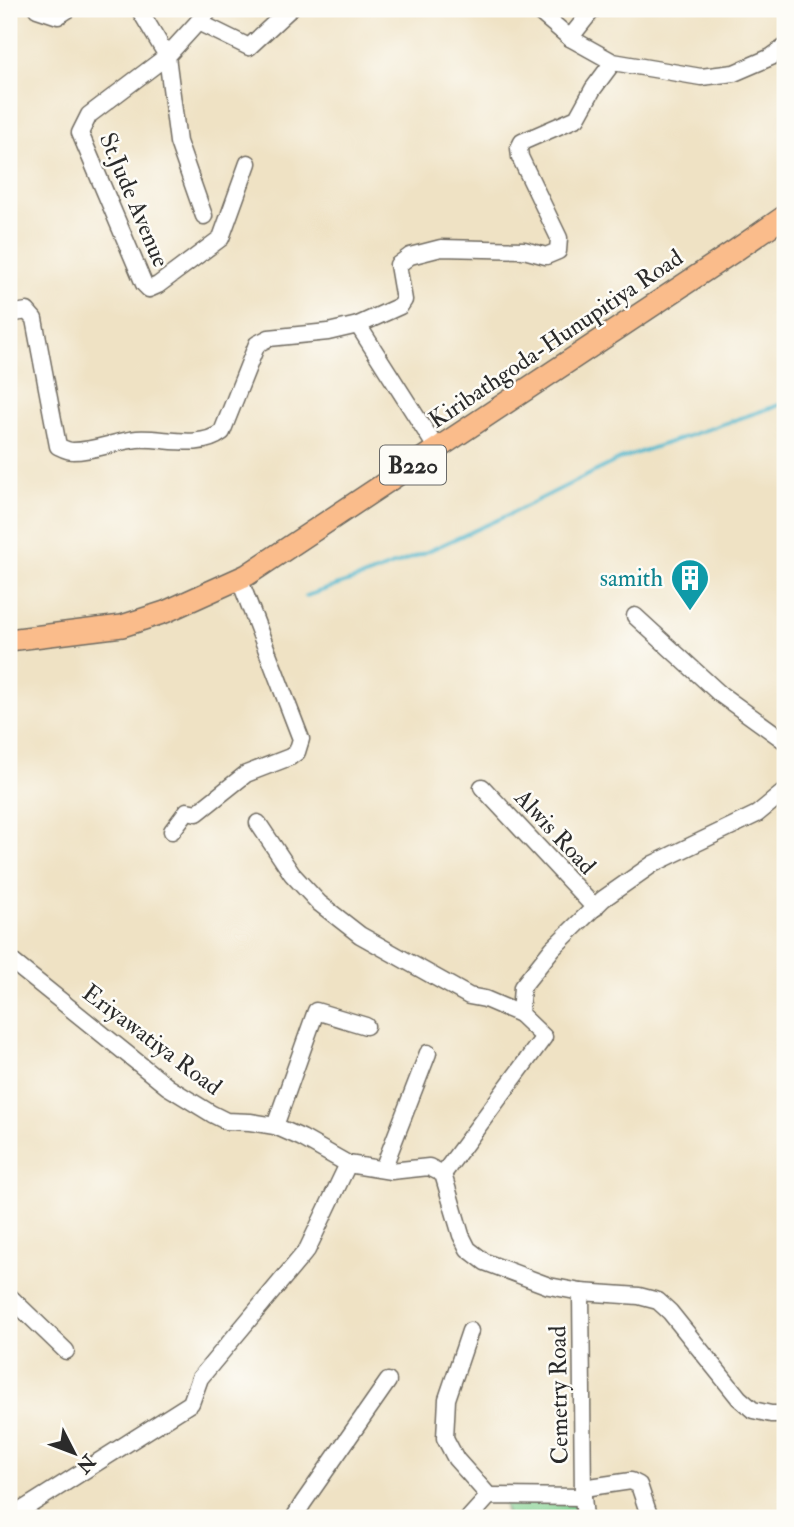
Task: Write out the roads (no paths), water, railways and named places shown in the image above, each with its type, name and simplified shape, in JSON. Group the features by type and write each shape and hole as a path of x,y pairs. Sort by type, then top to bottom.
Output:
{"main road":[{"name":"Kiribathgoda-Hunupitiya Road","path":"9,640 122,626 165,612 247,575 785,216"}],"street":[{"path":"37,9 58,16 69,9"},
{"path":"139,9 167,56 178,142 204,216"},
{"path":"167,56 211,9"},
{"path":"198,22 249,47 290,9"},
{"path":"536,9 570,38 613,62 701,77 734,74 771,57 785,47"},
{"path":"570,38 593,9"},
{"name":"St.Jude Avenue","path":"167,56 89,115 80,133 144,285 149,289 158,285 220,238 248,163"},
{"path":"9,314 27,311 34,319 58,446 65,451 137,439 200,442 214,438 222,432 257,344 269,338 328,332 358,325 400,306 404,300 398,265 410,256 441,248 524,250 545,256 558,251 559,239 520,157 519,148 522,142 577,118 593,89 613,62"},
{"path":"358,325 437,449"},
{"path":"172,831 187,811 197,813 246,774 297,752 300,739 239,579"},
{"path":"635,616 720,694 785,741"},
{"name":"Alwis Road","path":"482,787 595,908"},
{"path":"520,1014 522,987 553,948 603,899 653,864 757,814 785,792"},
{"path":"258,823 292,874 319,903 359,935 469,996 485,999 520,1014 544,1037 443,1174 461,1236 468,1249 485,1262 549,1286 581,1292 639,1296 658,1301 670,1312 738,1398 753,1410 785,1414"},
{"name":"Eriyawatiya Road","path":"9,959 168,1087 226,1121 275,1126 348,1164 391,1171 429,1167 443,1174"},
{"path":"275,1126 316,1011 366,1026"},
{"path":"383,1169 428,1053"},
{"path":"9,1514 22,1510 191,1403 200,1378 307,1250 348,1164"},
{"name":"Cemetry Road","path":"581,1292 585,1518"},
{"path":"9,1296 65,1352"},
{"path":"469,1518 489,1496 456,1459 445,1438 447,1399 470,1331"},
{"path":"294,1518 388,1381"},
{"path":"583,1493 631,1481 639,1485 650,1518"},
{"name":"Cemetry Road","path":"489,1496 583,1493"}],"waterway":[{"path":"306,596 424,553 620,459 785,403"}],"place":[{"name":"samith","path":"690,612"}]}
